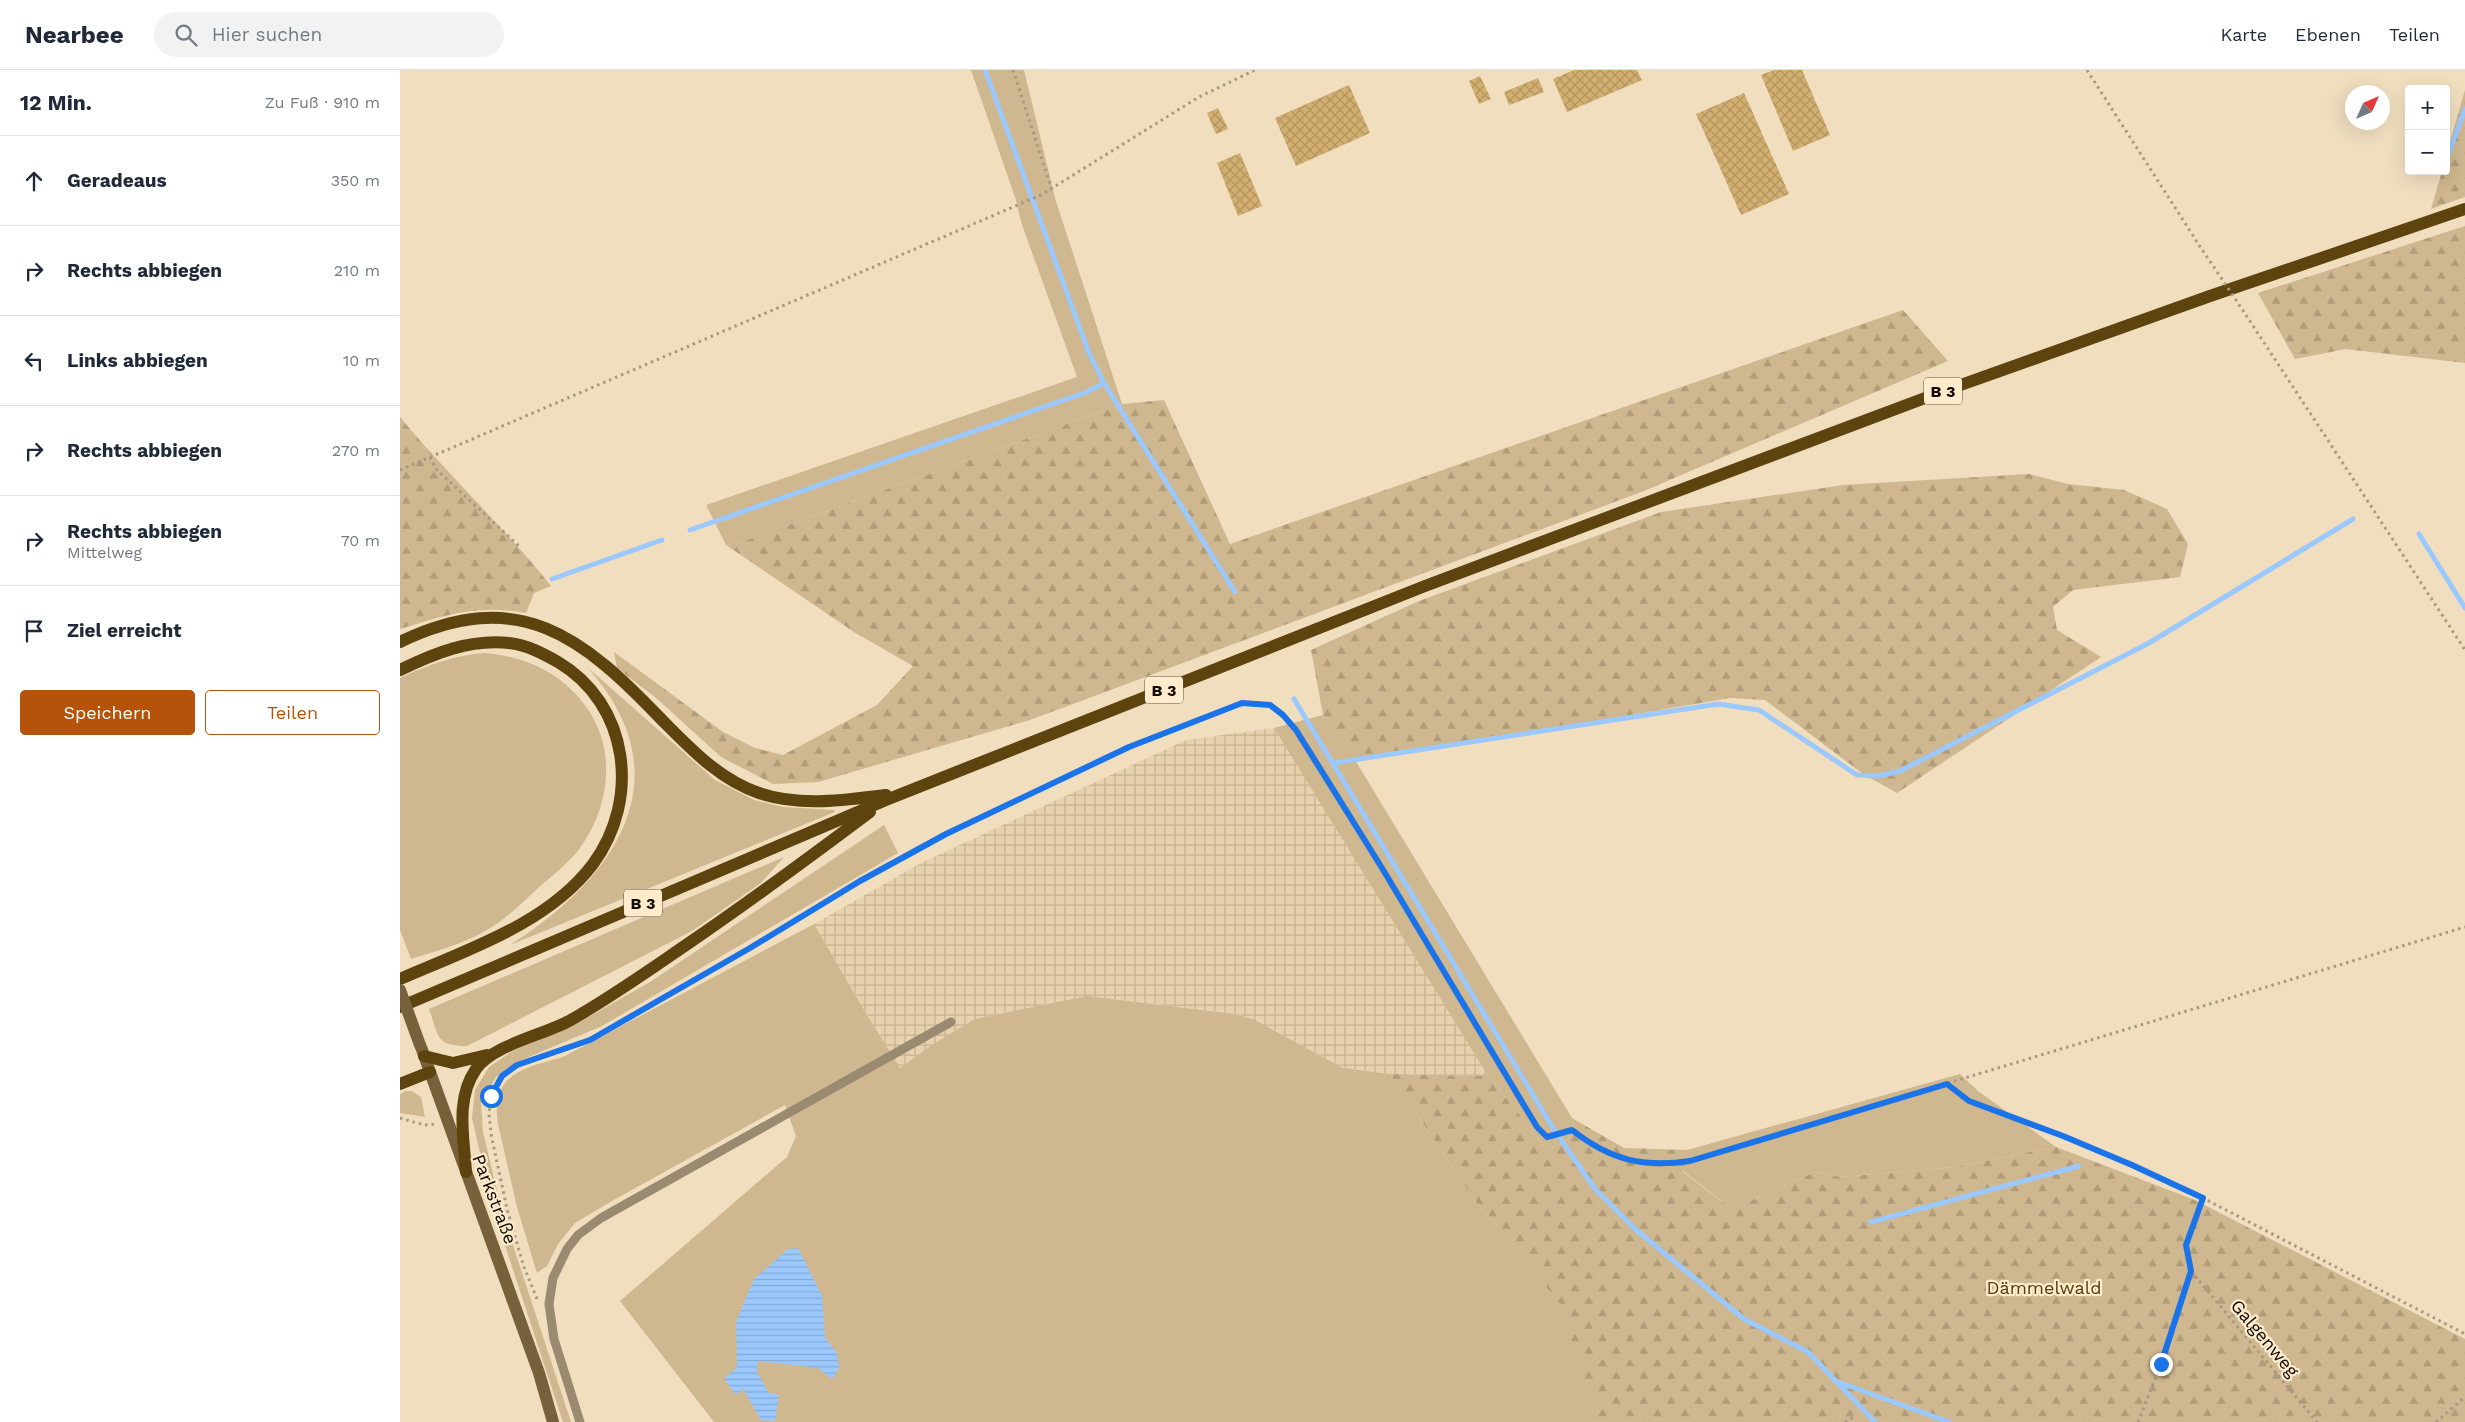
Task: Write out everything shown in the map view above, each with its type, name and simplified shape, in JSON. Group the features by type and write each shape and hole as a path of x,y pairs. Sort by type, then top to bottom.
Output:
{"main road":[{"name":"B 3","path":"400,1007 886,800 1425,586 1643,503 2145,319 2465,209"},
{"path":"400,642 438,625 470,618 505,617 537,623 573,642 600,660 715,770 738,784 759,793 784,799 814,802 904,793"},
{"path":"400,670 433,654 458,646 482,643 509,643 530,647 571,670 588,687 606,710 618,739 622,763 622,792 610,837 593,864 573,885 545,909 492,939 400,979"},
{"path":"422,1051 453,1062 473,1059 506,1048 568,1021 640,977 768,888 886,800"},
{"path":"466,1172 462,1107 468,1084 482,1062 506,1048"},
{"path":"400,1084 430,1072"}],"street":[{"name":"Parkstraße","path":"400,990 540,1373 553,1422"}],"lane":[{"path":"580,1422 554,1339 549,1304 553,1278 567,1249 578,1235 609,1213 951,1022"}],"path":[{"path":"1013,70 1052,190"},
{"path":"400,470 1042,195 1199,97 1255,70"},
{"path":"2087,70 2199,245 2465,650"},
{"path":"430,457 436,468 520,547"},
{"path":"539,1303 524,1267 507,1208 491,1134 489,1114 491,1096 502,1076 517,1065 590,1040 750,948 860,881 946,834 1129,747 1242,703 1270,705 1283,715 1296,730 1382,868 1537,1127 1547,1137 1553,1137 1572,1130 1597,1148 1611,1155 1642,1162 1667,1164 1690,1161 2465,927"},
{"path":"1947,1084 1969,1101 2063,1136 2203,1198 2465,1334"},
{"path":"400,1118 424,1125 435,1124"},
{"path":"2138,1422 2161,1364 2191,1271 2186,1245 2203,1198"},
{"name":"Galgenweg","path":"2191,1271 2317,1422"},
{"path":"2436,1422 2465,1397"},
{"path":"1845,1422 1853,1417"}],"shaded area":[{"path":"1274,728 1488,1076 1390,1074 1343,1068 1255,1020 1236,1014 1087,996 975,1020 932,1045 900,1068 814,924 919,864 1186,740"}],"green space":[{"path":"971,70 1024,70 1055,198 1122,404 744,541 726,545 706,505 1077,377 1021,222 1016,200"},
{"path":"2465,90 2465,197 2431,209 2441,175 2450,175 2450,141"},
{"path":"2465,226 2465,363 2346,349 2295,359 2258,293"},
{"path":"1903,310 1948,361 1644,491 1030,720 818,782 773,784 721,757 655,697 617,668 614,652 723,732 755,748 783,755 877,705 913,666 854,632 726,545 744,541 1122,404 1164,400 1230,544"},
{"path":"400,417 551,586 534,593 526,613 477,610 447,615 400,629"},
{"path":"2029,474 2068,484 2124,490 2167,509 2188,544 2180,577 2073,590 2053,607 2057,630 2101,657 1897,793 1863,774 1765,700 1730,698 1355,762 1323,715 1311,650 1419,601 1661,512 1843,485"},
{"path":"485,653 515,658 555,676 587,708 597,725 603,743 606,781 602,800 588,836 577,852 510,914 492,927 473,937 453,946 411,959 400,930 400,678 441,661"},
{"path":"587,667 715,780 754,800 783,807 834,810 835,812 510,945 548,918 581,889 607,857 625,822 634,786 632,747 616,708"},
{"path":"1323,715 1355,760 1572,1118 1573,1137 1548,1150 1488,1076 1274,728"},
{"path":"884,825 898,853 602,1026 517,1062 496,1077 481,1104 483,1132 501,1208 493,1209 472,1118 475,1090 489,1067 513,1051 583,1020 650,982"},
{"path":"784,857 761,883 692,931 467,1046 449,1044 440,1038 437,1033 429,1009"},
{"path":"814,924 900,1068 932,1045 975,1019 1087,996 1235,1014 1255,1020 1343,1068 1390,1074 1475,1201 1519,1251 1561,1304 1594,1407 1588,1422 714,1422 620,1301 787,1157 796,1136 785,1105 575,1223 558,1244 547,1266 537,1273 517,1207 498,1124 497,1107 499,1094 505,1083 523,1070 563,1057"},
{"name":"Dämmelwald","path":"1390,1074 1488,1076 1548,1150 1573,1137 1572,1118 1624,1148 1687,1150 1683,1172 1732,1209 1815,1172 1841,1177 1954,1167 2056,1147 2195,1200 2465,1339 2465,1422 1588,1422 1594,1407 1560,1304 1519,1251 1475,1201"},
{"path":"1960,1074 1978,1091 2056,1147 1954,1167 1841,1177 1815,1172 1732,1209 1683,1171 1687,1150"},
{"path":"412,1091 421,1097 425,1117 400,1113 400,1094"},
{"path":"503,1215 571,1422 563,1422 496,1218"}],"water":[{"path":"798,1248 822,1296 825,1338 837,1353 839,1369 832,1379 818,1368 758,1361 757,1372 769,1393 779,1395 775,1421 761,1420 743,1389 736,1395 724,1379 737,1367 736,1322 754,1279 788,1249"}],"building":[{"path":"1574,70 1637,70 1642,80 1567,112 1553,79"},
{"path":"1774,70 1802,70 1830,135 1793,151 1761,75"},
{"path":"1480,76 1491,99 1479,104 1469,81"},
{"path":"1538,78 1544,92 1509,105 1504,92"},
{"path":"1349,85 1370,133 1296,166 1275,118"},
{"path":"1744,93 1789,194 1741,215 1696,114"},
{"path":"1218,108 1228,129 1216,134 1207,113"},
{"path":"1240,153 1262,206 1238,216 1217,163"}],"waterway":[{"path":"985,70 1089,353 1104,383 1235,592"},
{"path":"2450,150 2465,109"},
{"path":"690,530 1087,392 1104,383"},
{"path":"1333,763 1718,704 1759,710 1857,775 1879,776 1900,771 2149,643 2353,519"},
{"path":"2419,534 2465,608"},
{"path":"552,579 662,540"},
{"path":"1294,699 1553,1128 1595,1189 1635,1229 1744,1319 1808,1352 1875,1422"},
{"path":"1871,1222 2079,1166"},
{"path":"1838,1382 1949,1422"}],"route":[{"path":"491,1096 502,1076 517,1065 590,1040 696,980 860,881 946,834 1155,736 1242,703 1260,703 1270,705 1283,715 1296,730 1382,868 1542,1134 1547,1137 1553,1137 1572,1130 1597,1148 1611,1155 1642,1162 1667,1164 1690,1161 1947,1084 1969,1101 2063,1136 2203,1198 2186,1245 2191,1271 2161,1364"}]}
